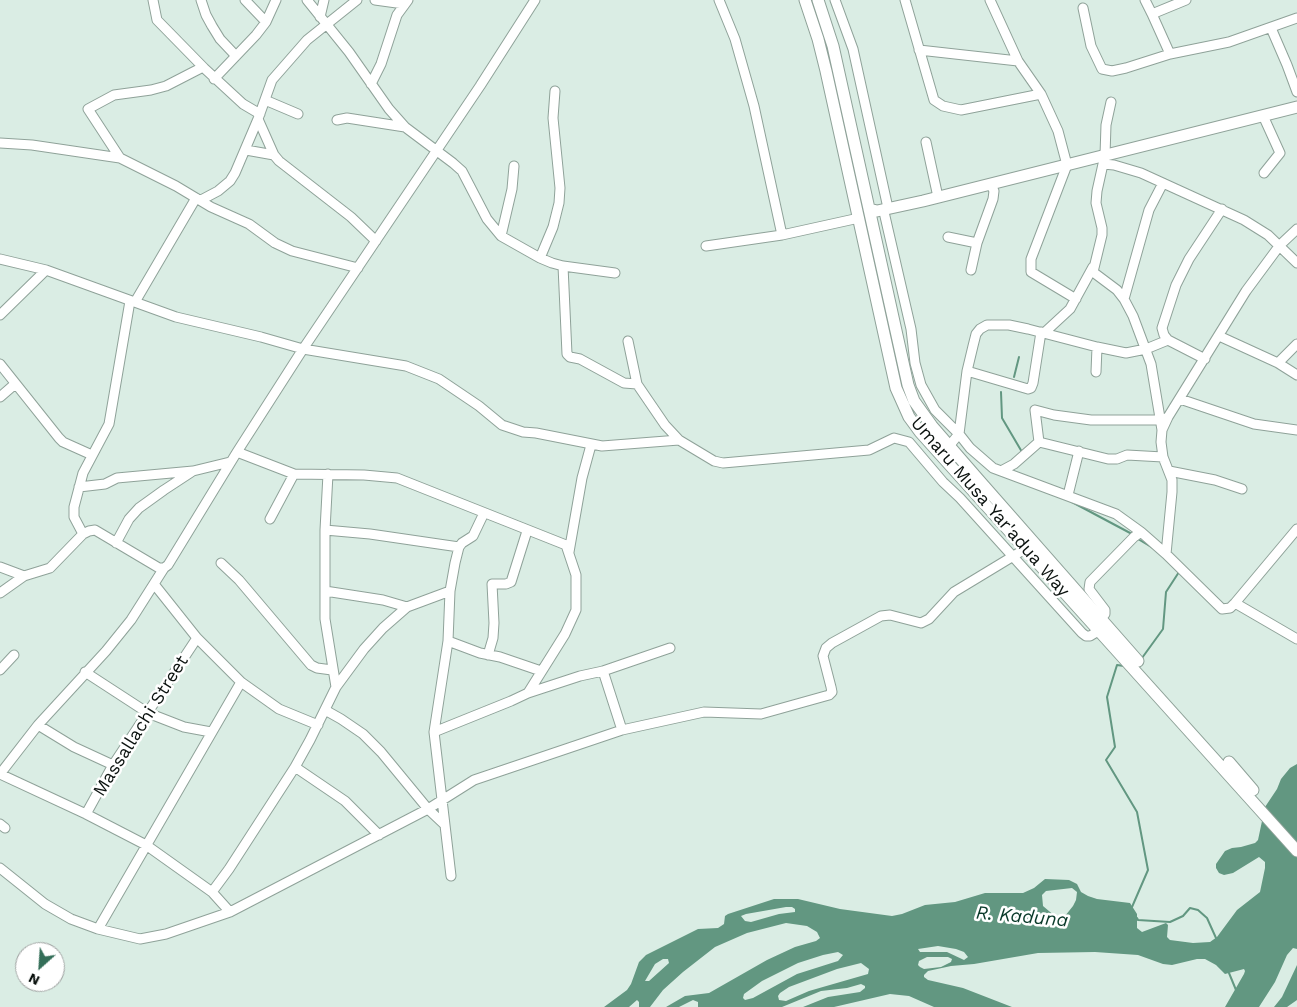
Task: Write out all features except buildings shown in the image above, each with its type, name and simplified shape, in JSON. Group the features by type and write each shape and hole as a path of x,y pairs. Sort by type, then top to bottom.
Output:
{"main road":[{"name":"Umaru Musa Yar'adua Way","path":"805,0 820,47 890,365 902,403 920,432 1025,549 1100,625"},
{"name":"Umaru Musa Yar'adua Way","path":"818,0 833,46 908,384 914,401 949,446 1100,625 1240,782 1297,850"},
{"path":"1104,160 1297,107"},
{"path":"870,214 875,215 886,210 938,197 1104,160 1297,113"},
{"path":"886,210 932,202 1066,168"},
{"name":"Umaru Musa Yar'adua Way","path":"1240,782 1297,840"}],"street":[{"path":"153,0 157,20 214,78 259,116 274,155 280,162 351,217 376,241"},
{"path":"201,0 206,15 220,39 236,56"},
{"path":"245,0 266,22"},
{"path":"214,78 256,35 266,22 276,0"},
{"path":"307,0 349,52 404,127 462,171 487,219 501,236 540,258 563,266 615,273"},
{"path":"323,21 324,0"},
{"path":"84,534 74,517 74,507 83,473 109,424 132,301 198,199 218,191 230,181 246,150 272,80 323,21 356,0"},
{"path":"375,0 406,2"},
{"path":"230,912 212,892 146,845 86,814 0,774 38,725 106,651 131,620 164,568 168,565 230,462 535,0"},
{"path":"719,0 735,39 754,106 782,235"},
{"path":"835,0 853,50 921,385 935,410 984,462 1001,471 1116,514 1141,532 1166,554 1222,609 1230,608 1235,603 1297,529"},
{"path":"905,0 934,100 943,106 961,110 1041,94"},
{"path":"990,0 1018,61 1041,94 1058,131 1066,168 1031,259 1030,269 1037,277 1076,298"},
{"path":"1145,0 1170,54"},
{"path":"1152,14 1186,0"},
{"path":"371,84 381,64 397,15 406,2"},
{"path":"1083,8 1091,46 1102,69 1112,71 1170,54 1230,42 1297,18"},
{"path":"826,25 842,21"},
{"path":"1270,28 1297,92"},
{"path":"918,50 1018,61"},
{"path":"120,158 88,108 114,95 166,86 204,68"},
{"path":"540,258 553,227 559,203 560,188 553,118 555,91"},
{"path":"265,100 298,114"},
{"path":"967,371 1028,390 1031,388 1043,333 1065,315 1076,298 1093,267 1102,235 1096,203 1104,160 1106,125 1111,102"},
{"path":"337,120 347,118 404,127"},
{"path":"1264,173 1280,153 1265,120"},
{"path":"926,142 938,197"},
{"path":"0,144 41,147 120,158 211,207 249,224 275,243 292,251 358,268"},
{"path":"246,150 274,155"},
{"path":"1104,160 1163,183 1244,220 1268,235 1297,263"},
{"path":"501,236 512,189 514,166"},
{"path":"1124,299 1149,210 1163,183"},
{"path":"971,270 977,243 992,199 994,191 992,187"},
{"path":"1206,358 1168,340 1162,328 1176,285 1189,259 1222,209"},
{"path":"706,246 782,235 859,218"},
{"path":"1039,442 1035,410 1054,415 1092,420 1164,418 1180,399 1246,291 1280,245 1297,230"},
{"path":"948,236 977,243"},
{"path":"0,259 46,270 176,317 261,336 303,350 406,366 439,379 479,406 502,425 523,432 591,445 607,446 679,440"},
{"path":"563,266 567,354 570,358 580,359 624,383 637,384"},
{"path":"1093,267 1095,275 1117,290 1133,316 1146,349 1164,418 1160,442 1163,457 1172,480 1166,554"},
{"path":"0,315 46,270"},
{"path":"949,446 959,434 967,371 976,334 987,325 1008,325 1126,353 1146,349 1168,340"},
{"path":"1219,336 1278,363 1297,375"},
{"path":"628,341 637,384 665,425 679,440 714,461 726,463 869,450 894,438 909,442 943,482 960,498 1086,636 1090,636 1100,625 1105,614 1105,610 1089,589 1090,582 1141,532"},
{"path":"1278,363 1297,344"},
{"path":"1096,347 1096,372"},
{"path":"0,364 58,438 92,455"},
{"path":"0,397 15,384"},
{"path":"1180,399 1254,424 1297,430"},
{"path":"1001,471 1014,464 1039,442"},
{"path":"1039,442 1108,459 1118,459 1127,455 1163,457"},
{"path":"569,552 582,478 591,445"},
{"path":"1068,495 1079,451"},
{"path":"237,452 294,474 364,475 397,478 566,545 576,575 576,610 565,634 528,693"},
{"path":"79,487 105,484 117,478 194,471 230,462"},
{"path":"116,543 129,519 139,508 194,471"},
{"path":"1168,471 1215,480 1242,489"},
{"path":"270,519 294,474"},
{"path":"328,474 325,530 325,619 336,688"},
{"path":"451,876 434,732 448,641 450,591 459,547 473,536 484,513"},
{"path":"0,593 24,576 50,568 84,534 94,530 159,568 164,568"},
{"path":"325,530 370,534 459,547"},
{"path":"488,655 493,638 494,623 492,584 511,582 527,531"},
{"path":"0,868 44,904 71,919 98,929 140,939 166,934 230,912 428,809 474,780 622,730 704,712 761,714 829,695 832,692 823,656 826,648 832,643 881,616 890,615 921,623 929,619 954,592 1025,549"},
{"path":"221,563 240,580 311,665 317,668 332,670"},
{"path":"0,567 24,576"},
{"path":"154,584 197,638 240,682 279,709 318,725"},
{"path":"325,590 383,600 407,607"},
{"path":"212,892 295,767 336,688 364,649 383,628 407,607 450,591"},
{"path":"1235,603 1297,638"},
{"name":"Massallachi Street","path":"86,814 113,765 197,638"},
{"path":"448,641 541,671"},
{"path":"434,732 528,693 580,676 603,671 670,648"},
{"path":"0,670 14,655"},
{"path":"603,671 622,730"},
{"path":"85,672 148,713 184,727 212,732"},
{"path":"98,929 240,682"},
{"path":"325,710 363,734 382,752 428,809 445,825"},
{"path":"38,725 74,747 113,765"},
{"path":"295,767 345,801 379,835"}],"water":[{"name":"R. Kaduna","path":"1297,764 1297,949 1293,948 1287,955 1275,982 1259,1007 1225,1007 1244,974 1244,969 1225,974 1216,965 1205,959 1172,965 1163,964 1138,955 1095,952 1038,953 951,966 928,971 924,975 928,980 963,988 1012,1007 934,1007 909,996 890,994 834,1007 803,1007 828,997 860,992 865,988 861,984 847,988 821,991 782,1007 698,1007 698,1002 693,1000 679,1007 666,1007 685,996 709,993 767,960 820,938 817,932 807,926 786,923 747,933 715,947 663,990 650,1007 639,1007 637,1000 629,1007 604,1007 627,990 639,962 646,955 698,929 718,928 724,924 725,916 728,914 774,899 798,899 840,909 892,916 925,905 955,902 985,893 1023,893 1034,888 1045,879 1069,880 1077,884 1081,892 1088,896 1130,903 1137,914 1137,928 1142,932 1166,923 1168,925 1167,937 1170,940 1193,943 1210,942 1217,937 1237,910 1260,892 1265,868 1265,862 1259,857 1233,873 1224,875 1219,873 1216,864 1225,851 1255,843 1258,840 1265,807 1281,779 1290,768","holes":["1072,888 1077,892 1076,900 1065,916 1056,917 1043,906 1042,895 1046,891","786,907 795,909 795,912 779,914 751,922 745,921 741,916","938,946 956,949 964,952 968,957 964,960 947,952 920,952 918,949","838,952 843,955 838,961 797,974 753,998 745,1000 743,998 744,994 762,981 798,963","927,957 948,957 952,959 951,962 941,967 924,969 918,965 919,961","663,959 668,959 669,963 649,981 645,981 655,964","861,963 869,969 868,974 809,991 786,1001 779,1000 778,996 780,993 789,987 837,969"]},
{"path":"1297,965 1297,1000 1287,1007 1274,1007 1282,997"}],"waterway":[{"path":"1014,377 1019,357"},
{"path":"1001,392 1002,418 1022,452"},
{"path":"1070,501 1132,534"},
{"path":"1138,539 1153,548"},
{"path":"1142,658 1163,629 1166,592 1179,572"},
{"path":"1124,666 1117,665 1107,697 1115,747 1106,760 1137,812 1148,870 1132,907"},
{"path":"1137,918 1138,920 1170,922 1183,916 1190,908 1198,910 1207,918 1216,938"},
{"path":"1229,973 1236,990"}]}
